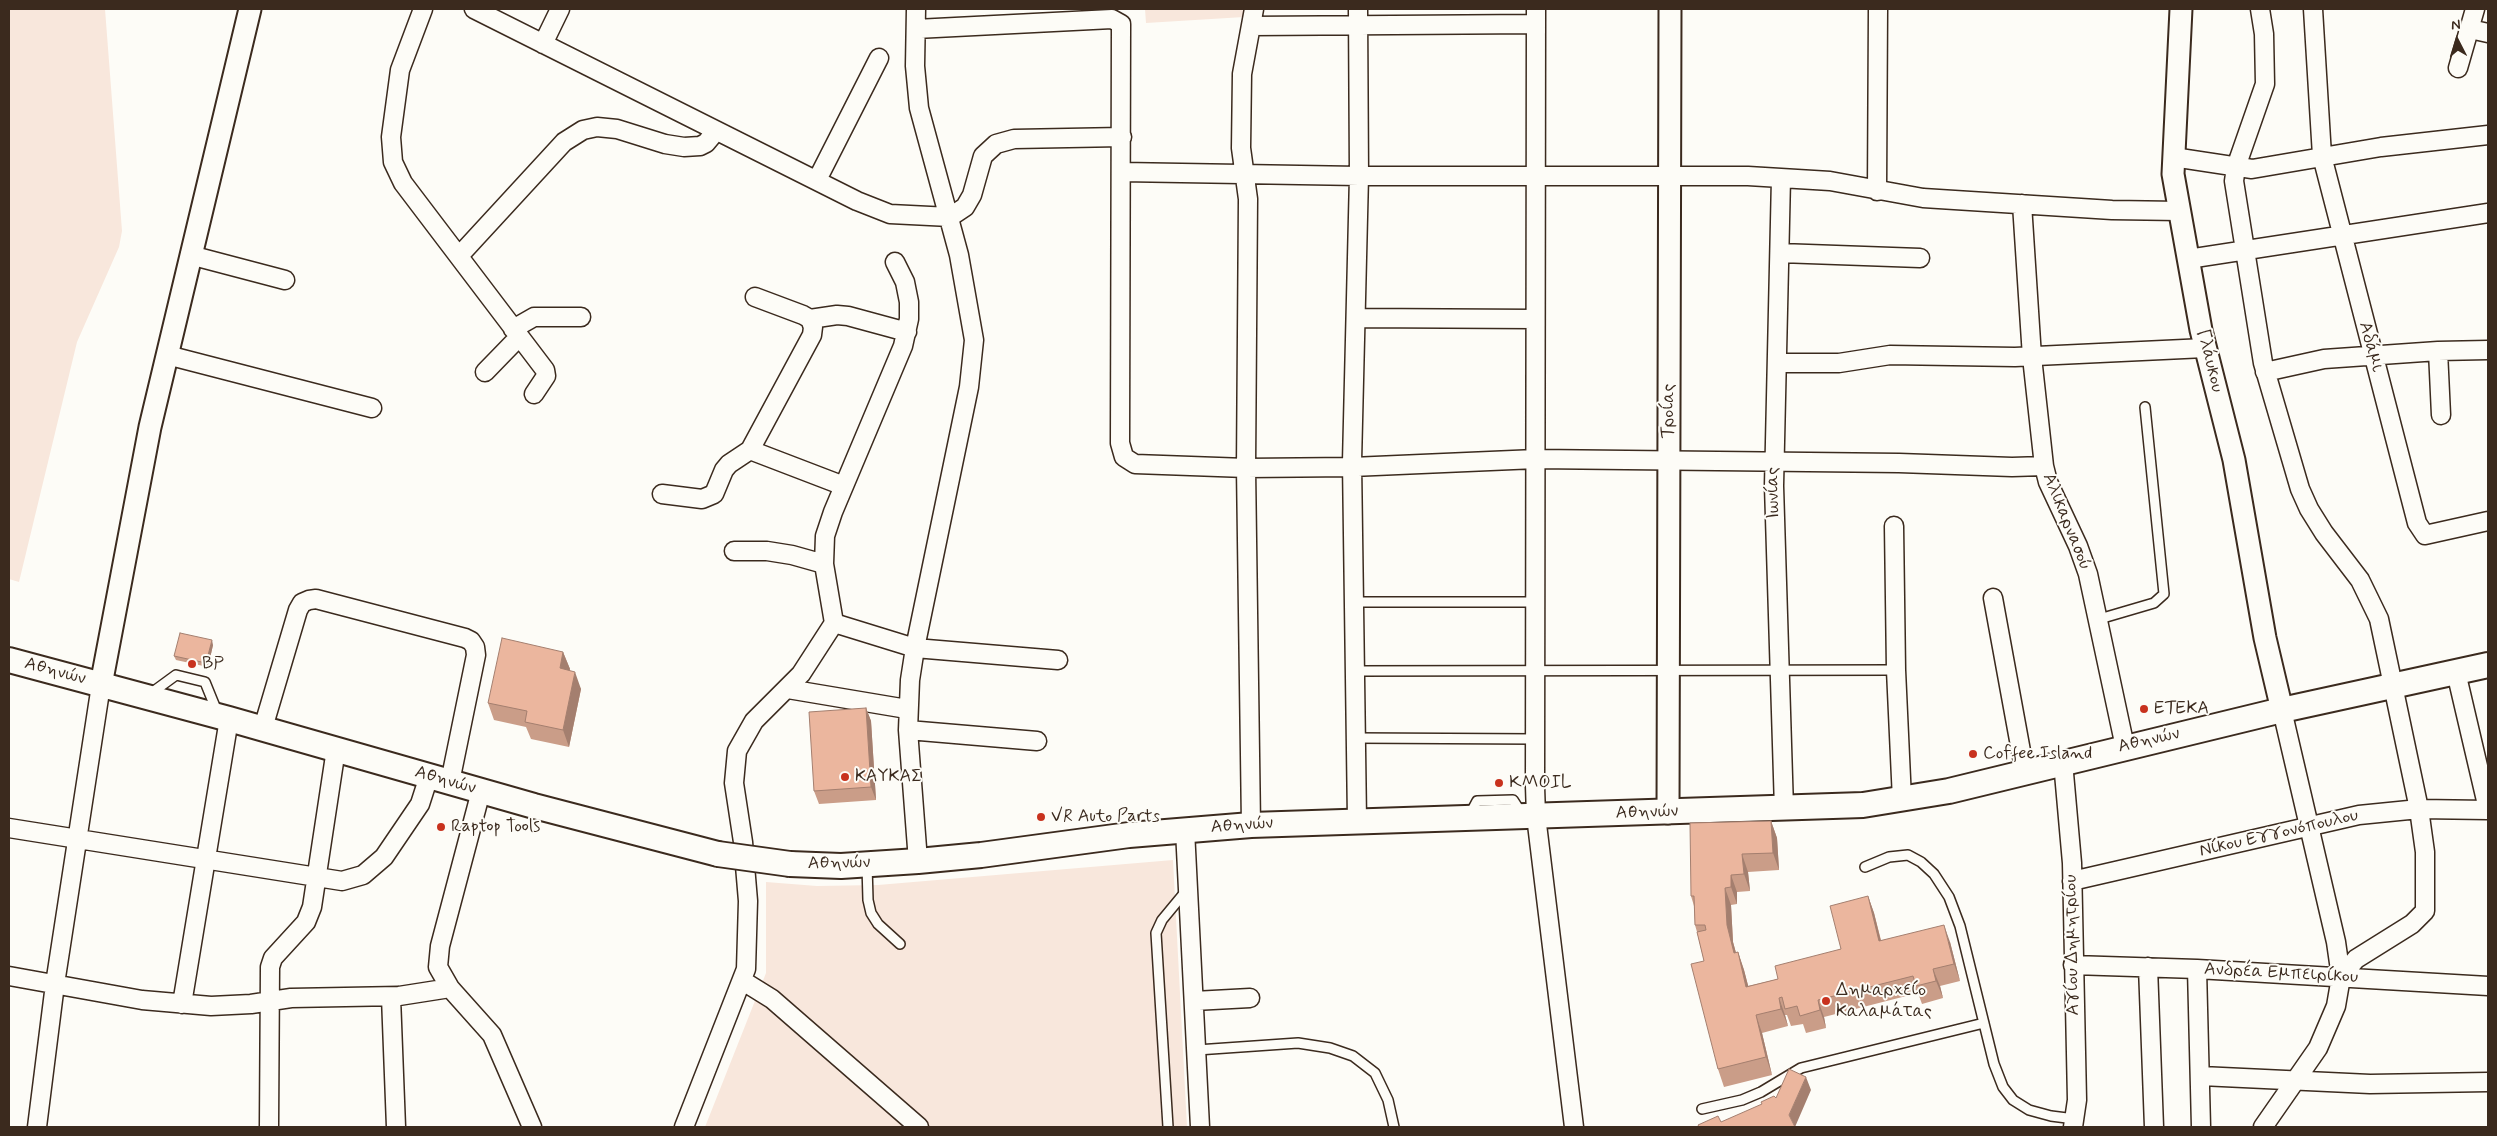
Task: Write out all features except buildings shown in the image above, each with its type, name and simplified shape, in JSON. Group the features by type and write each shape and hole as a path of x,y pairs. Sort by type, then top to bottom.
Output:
{"main road":[{"name":"Αθηνών","path":"9,660 224,717 480,791 718,854 790,864 826,866 867,865 981,855 1129,835 1251,825 1357,820 1668,813 1863,805 1902,800 2025,773 2063,762 2282,710 2488,665"}],"street":[{"path":"37,1127 55,984 101,685 150,427 250,9"},
{"path":"423,9 400,70 391,149 397,173 546,373 534,394"},
{"path":"474,9 857,201 890,214 950,217 964,208 972,195 984,156 996,144 1014,139 1122,137"},
{"path":"543,44 560,9"},
{"path":"916,9 919,108 950,217 972,318 974,354 950,486 915,648 907,709 918,861"},
{"name":"Τροίας","path":"1668,813 1670,9"},
{"path":"1877,190 1878,9"},
{"name":"Γλάυκου","path":"2181,9 2173,174 2205,348 2234,460 2266,638 2282,710"},
{"path":"2260,9 2264,34 2264,84 2236,167 2235,186 2265,372 2309,509 2324,533 2360,580 2374,606 2382,632 2419,809 2425,852 2425,911 2412,924 2356,959 2340,977"},
{"name":"Αδάμι","path":"2313,9 2322,156 2417,523 2425,535 2488,520"},
{"path":"2458,68 2475,9"},
{"path":"1251,825 1246,468 1248,199 1241,148 1242,74 1253,17 1536,17 1536,671 1535,739 1530,817 1574,1127"},
{"path":"1357,820 1352,467 1359,176 1358,17"},
{"path":"916,29 1112,19 1121,24 1120,444 1124,457 1135,464 1246,468 1352,467 1536,459 1933,464 2012,468 2044,466"},
{"path":"2470,29 2488,33"},
{"path":"818,180 879,58"},
{"path":"459,256 564,142 583,130 598,127 617,129 665,144 684,147 700,146 706,143 716,131"},
{"path":"2173,157 2254,168 2322,156 2488,135"},
{"path":"1122,172 1244,172 1359,176 1781,178 1830,182 1923,198 2112,210 2180,211"},
{"name":"Ιωνίας","path":"1781,178 1774,462 1778,670 1784,809"},
{"name":"Αλικαρνασού","path":"2022,204 2032,357 2044,466 2048,482 2083,560 2125,747"},
{"path":"2188,260 2488,213"},
{"path":"1780,253 1920,258"},
{"path":"190,255 285,280"},
{"path":"684,1127 743,980 748,958 748,901 744,850 734,783 735,759 740,744 754,721 801,674 834,623 824,564 825,536 832,512 893,371 907,332 909,302 904,282 895,262"},
{"path":"755,297 810,319 837,315 848,316 907,332"},
{"path":"485,372 516,333 534,316 580,317"},
{"path":"1356,318 1535,319"},
{"path":"662,494 708,498 717,489 724,470 729,464 750,450 812,335 813,327 810,319"},
{"path":"1777,363 1839,363 1890,355 2032,357 2205,348"},
{"path":"2265,372 2315,360 2438,351 2488,350"},
{"path":"2438,351 2440,415"},
{"path":"166,355 372,408"},
{"path":"750,450 844,486"},
{"path":"1894,526 1896,670 1902,800"},
{"path":"734,551 767,551 792,555 824,564"},
{"path":"1993,598 2025,773"},
{"path":"9,828 205,858 316,879 350,880 363,875 378,863 439,779 476,655 475,647 471,641 465,638 316,599 309,600 302,603 298,610 263,728"},
{"path":"834,623 915,648 1058,660"},
{"path":"2456,672 2488,809"},
{"path":"788,689 907,709"},
{"path":"2263,1127 2296,1080 2327,1030 2336,1006 2340,977 2336,942 2282,710"},
{"path":"182,1004 205,858 224,717"},
{"path":"908,730 1037,741"},
{"path":"269,1127 269,1001 271,962 306,922 312,907 336,749"},
{"name":"Αγίου Δημητρίου","path":"2063,762 2068,808 2072,881 2074,1123"},
{"path":"480,791 439,951 438,970 450,988 492,1035 532,1127"},
{"name":"Νίκου Εγγονόπουλου","path":"2072,881 2359,815 2419,809 2488,809"},
{"path":"1184,830 1200,1127"},
{"name":"Ανδρέα Εμπειρίκου","path":"2073,965 2197,969 2488,986"},
{"path":"2148,967 2154,1127"},
{"path":"2197,969 2201,1127"},
{"path":"9,976 182,1004 224,1006 291,998 391,996 450,988"},
{"path":"743,980 772,1000 919,1127"},
{"path":"391,996 396,1127"},
{"path":"1194,1001 1250,998"},
{"path":"2201,1076 2370,1084 2488,1082"}],"lane":[{"path":"2096,620 2154,603 2164,594 2145,408"},
{"path":"1354,602 1535,602"},
{"path":"1355,671 1896,670"},
{"path":"1356,738 1535,739"},
{"path":"1864,867 1881,859 1908,855 1921,862 1939,880 1949,897 1960,926 1996,1072 2003,1087 2013,1100 2037,1113 2074,1123"},
{"path":"867,865 868,900 871,913 878,924 900,944"},
{"path":"1168,1127 1156,933 1162,920 1188,889"},
{"path":"1702,1109 1742,1100 1761,1092 1801,1068 1984,1023"},
{"path":"1197,1050 1298,1043 1330,1048 1353,1056 1375,1073 1388,1100 1394,1127"}],"shaded area":[{"path":"9,9 105,9 122,231 119,247 77,342 19,582 9,579"},
{"path":"1145,9 1244,9 1244,17 1146,23"},
{"path":"1173,860 1187,1127 705,1127 766,973 766,882 817,886 878,885"}],"place":[{"name":"BP","path":"192,664"},
{"name":"ΕΤΕΚΑ","path":"2144,709"},
{"name":"Coffee Island","path":"1973,754"},
{"name":"ΚΑΥΚΑΣ","path":"845,777"},
{"name":"KMOIL","path":"1499,783"},
{"name":"VR Auto Parts","path":"1041,817"},
{"name":"Raptop Tools","path":"441,827"},
{"name":"Δημαρχείο Καλαμάτας","path":"1826,1001"}]}
